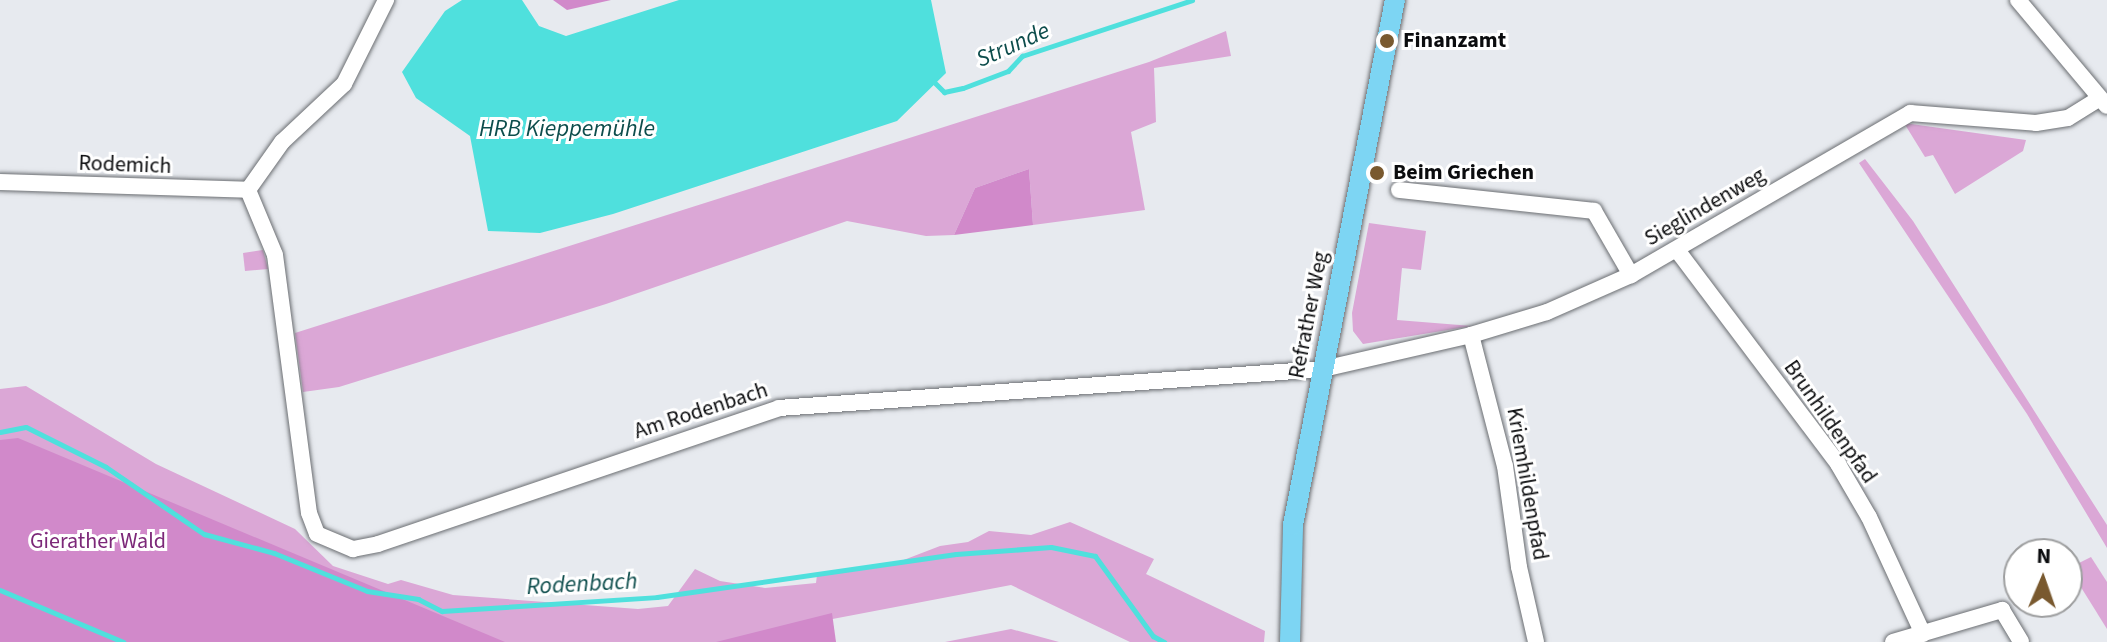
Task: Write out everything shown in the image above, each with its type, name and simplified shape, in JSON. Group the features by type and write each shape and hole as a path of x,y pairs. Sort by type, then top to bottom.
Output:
{"main road":[{"name":"Refrather Weg","path":"1290,642 1293,525 1395,0"}],"street":[{"path":"248,190 282,142 344,84 386,0"},
{"path":"2018,0 2103,102"},
{"name":"Sieglindenweg","path":"1323,369 1471,335 1547,312 1631,275 1677,250 1910,113 2036,123 2068,118 2103,102"},
{"name":"Rodemich","path":"0,182 248,190"},
{"name":"Am Rodenbach","path":"248,190 275,255 309,513 317,534 353,549 801,404 1323,369"},
{"path":"1399,190 1594,211 1631,275"},
{"name":"Brunhildenpfad","path":"1677,250 1838,464 1869,517 1923,634"},
{"name":"Kriemhildenpfad","path":"1471,335 1498,435 1536,642"},
{"path":"1893,642 2002,610 2021,642"}],"green space":[{"path":"553,0 611,0 567,10"},
{"path":"1226,31 1231,56 1154,68 1156,122 1131,132 1145,210 1033,225 1029,169 975,188 954,235 926,236 847,221 606,304 339,387 303,392 295,333 1149,62"},
{"path":"1904,123 2026,140 2023,151 1955,194 1933,155 1925,157"},
{"path":"1865,159 1913,221 2107,525 2107,548 2027,414 1859,163"},
{"path":"1029,169 1033,225 954,235 975,188"},
{"path":"1369,223 1426,231 1421,270 1402,268 1397,320 1472,326 1363,344 1353,331 1352,313"},
{"path":"263,250 268,269 245,271 243,253"},
{"name":"Gierather Wald","path":"26,386 156,464 295,529 333,566 388,584 401,580 453,595 638,609 668,606 695,569 720,581 765,588 816,583 817,575 888,566 940,546 968,542 989,531 1031,535 1070,522 1154,559 1146,574 1265,631 1264,642 1130,642 1011,585 822,621 824,642 0,642 0,389"},
{"path":"18,438 505,642 0,642 0,440"},
{"path":"2091,557 2107,582 2107,629 2083,590 2083,561"},
{"path":"832,613 836,642 716,642"},
{"path":"1011,629 1059,642 945,642"}],"water":[{"name":"HRB Kieppemühle","path":"462,0 522,0 539,26 566,36 679,0 931,0 946,73 897,121 613,214 540,233 488,231 470,136 416,98 402,72 445,11"}],"waterway":[{"name":"Strunde","path":"933,81 944,92 963,88 1008,71 1022,56 1192,0"},
{"name":"Rodenbach","path":"0,432 26,427 106,467 204,534 274,553 367,591 418,599 442,611 657,597 956,554 1051,547 1095,556 1153,636 1164,642"},
{"path":"0,590 123,642"}],"place":[{"name":"Finanzamt","path":"1387,41"},
{"name":"Beim Griechen","path":"1377,173"}]}
